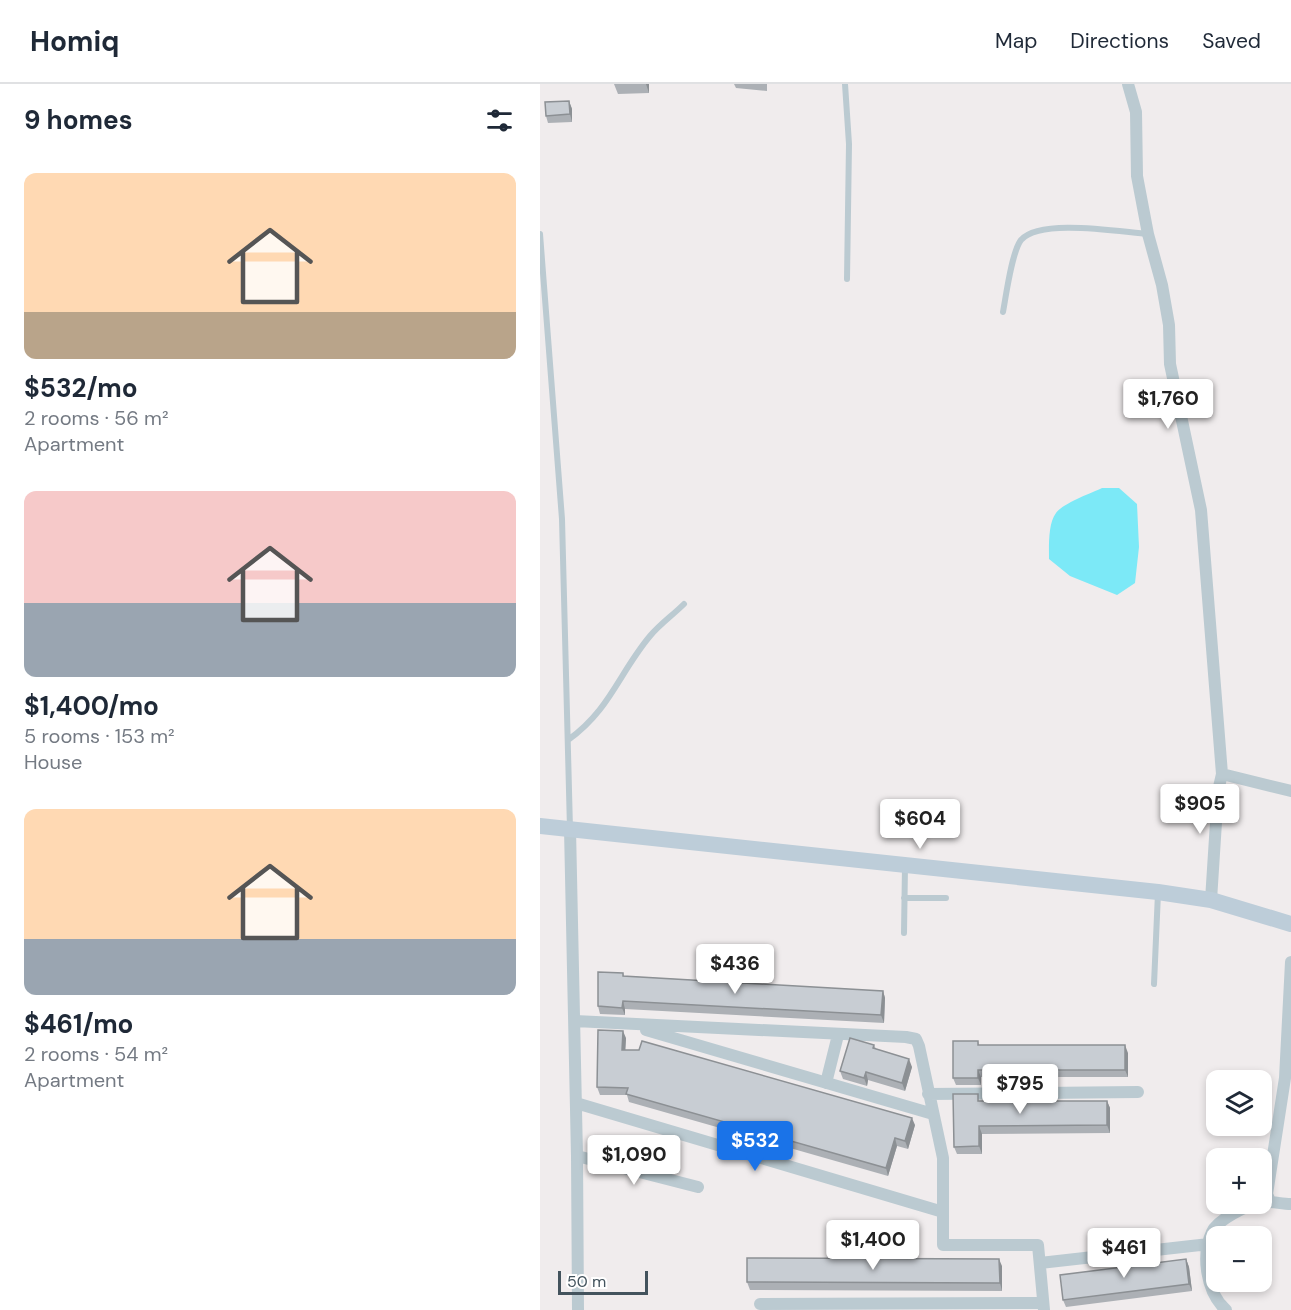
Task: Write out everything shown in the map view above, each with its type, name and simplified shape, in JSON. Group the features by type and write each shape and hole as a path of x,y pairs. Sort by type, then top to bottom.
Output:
{"main road":[{"path":"540,826 1158,892 1211,900 1291,924"}],"street":[{"path":"1128,84 1136,112 1137,176 1148,234 1162,285 1169,325 1170,364 1201,510 1222,774 1218,791 1211,900"},
{"path":"1222,774 1291,791"},
{"path":"570,829 578,1310"},
{"path":"1272,1166 1288,1076 1291,962"},
{"path":"574,1021 916,1039 943,1158 943,1245 1038,1245 1044,1307 760,1304"},
{"path":"625,1023 933,1114"},
{"path":"826,1083 838,1035"},
{"path":"928,1094 1138,1092"},
{"path":"576,1103 943,1212"},
{"path":"577,1156 698,1187"},
{"path":"1272,1203 1291,1204"},
{"path":"1216,1226 1222,1220 1236,1214"},
{"path":"1040,1263 1206,1244"},
{"path":"1214,1292 1219,1304 1226,1310"}],"lane":[{"path":"845,84 849,144 847,279"},
{"path":"1003,312 1016,251 1021,240 1033,232 1046,228 1074,228 1148,234"},
{"path":"540,234 561,519 570,829"},
{"path":"568,740 584,729 604,707 651,635 684,604"},
{"path":"904,933 905,865"},
{"path":"1154,984 1158,892"},
{"path":"904,898 946,898"}],"water":[{"path":"1102,488 1119,488 1137,504 1139,547 1135,583 1117,595 1070,576 1049,559 1050,529 1053,517 1070,502"}],"building":[{"path":"569,101 570,114 546,116 545,102"},
{"path":"598,972 623,973 623,976 883,991 881,1015 623,1001 622,1008 598,1006"},
{"path":"598,1030 623,1031 622,1050 639,1050 642,1041 912,1118 905,1141 895,1138 886,1168 626,1094 628,1088 597,1087"},
{"path":"850,1038 909,1059 902,1083 866,1072 864,1078 840,1071"},
{"path":"953,1041 978,1041 978,1045 1125,1045 1125,1070 978,1070 978,1078 953,1078"},
{"path":"953,1094 978,1094 978,1101 1107,1101 1107,1125 979,1126 979,1146 954,1147"},
{"path":"747,1258 999,1259 1000,1283 747,1282"},
{"path":"1186,1259 1189,1284 1063,1300 1060,1275"}]}
